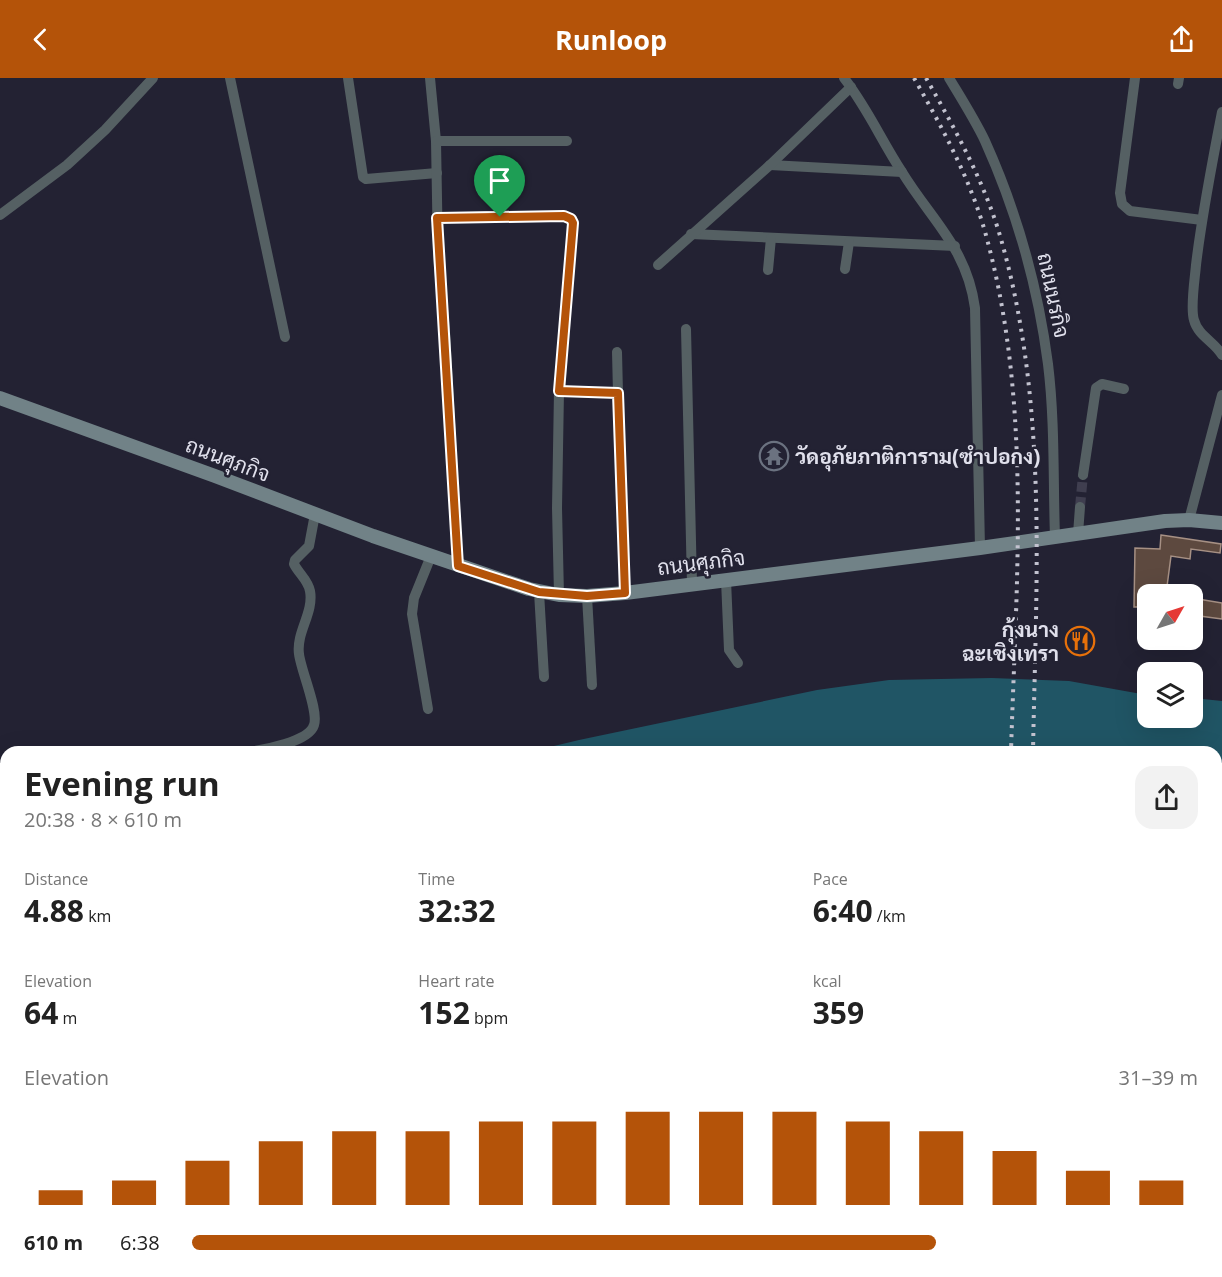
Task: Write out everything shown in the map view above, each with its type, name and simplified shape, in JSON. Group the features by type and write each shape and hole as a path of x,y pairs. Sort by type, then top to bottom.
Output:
{"main road":[{"name":"ถนนศุภกิจ","path":"0,398 373,536 539,592 587,596 625,593 980,548 1165,521 1189,520 1222,523"}],"street":[{"path":"0,215 67,165 105,130 153,78"},
{"path":"348,78 363,177 366,179 437,173"},
{"path":"430,78 436,141 437,218 458,566"},
{"name":"ถนนนรกิจ","path":"949,78 984,139 1012,207 1036,291 1048,366 1055,537"},
{"path":"1136,78 1120,194 1122,204 1130,211 1202,220"},
{"path":"234,79 285,337"},
{"path":"658,265 770,165 848,83 878,128 902,172 955,246 969,277 975,308 980,548"},
{"path":"1222,112 1202,220 1194,285 1194,320 1201,334 1222,355"},
{"path":"436,141 567,141"},
{"path":"770,165 902,172"},
{"path":"437,218 564,216 571,219 573,223 559,391 557,508 559,594"},
{"path":"691,234 955,246"},
{"path":"768,270 771,238"},
{"path":"846,269 849,242"},
{"path":"686,329 692,584"},
{"path":"617,352 625,593"},
{"path":"1083,474 1096,388 1102,384 1124,388"},
{"path":"559,391 618,393"},
{"path":"1189,520 1222,395"},
{"path":"1078,534 1080,507"},
{"path":"274,746 309,733 315,725 314,712 299,654 301,633 310,608 310,592 304,576 294,564 309,546 315,514"},
{"path":"428,709 412,614 414,598 431,556"},
{"path":"726,580 729,650 738,663"},
{"path":"539,592 544,677"},
{"path":"587,596 592,685"}],"water":[{"path":"992,678 1069,681 1137,693 1137,728 1203,728 1203,699 1222,701 1222,746 554,746 817,690 889,680"}],"building":[{"path":"1161,535 1221,544 1220,553 1191,549 1190,559 1171,556 1167,584 1137,584 1137,607 1134,607 1135,548 1160,549"},
{"path":"1203,600 1222,603 1222,619 1203,616"}],"tunnel":[{"path":"1080,507 1083,475"}],"railway":[{"path":"914,78 956,156 973,197 987,239 1001,302 1016,430 1018,494 1011,746"},
{"path":"926,78 966,152 991,209 1014,293 1025,358 1036,489 1033,746"}],"place":[{"name":"วัดอุภัยภาติการาม(ซำปอกง)","path":"774,456"},
{"name":"กุ้งนาง ฉะเชิงเทรา","path":"1080,641"}],"route":[{"path":"564,216 571,219 573,223 559,391 618,393 625,593 587,596 539,592 458,566 437,218 500,217 564,216"}]}
